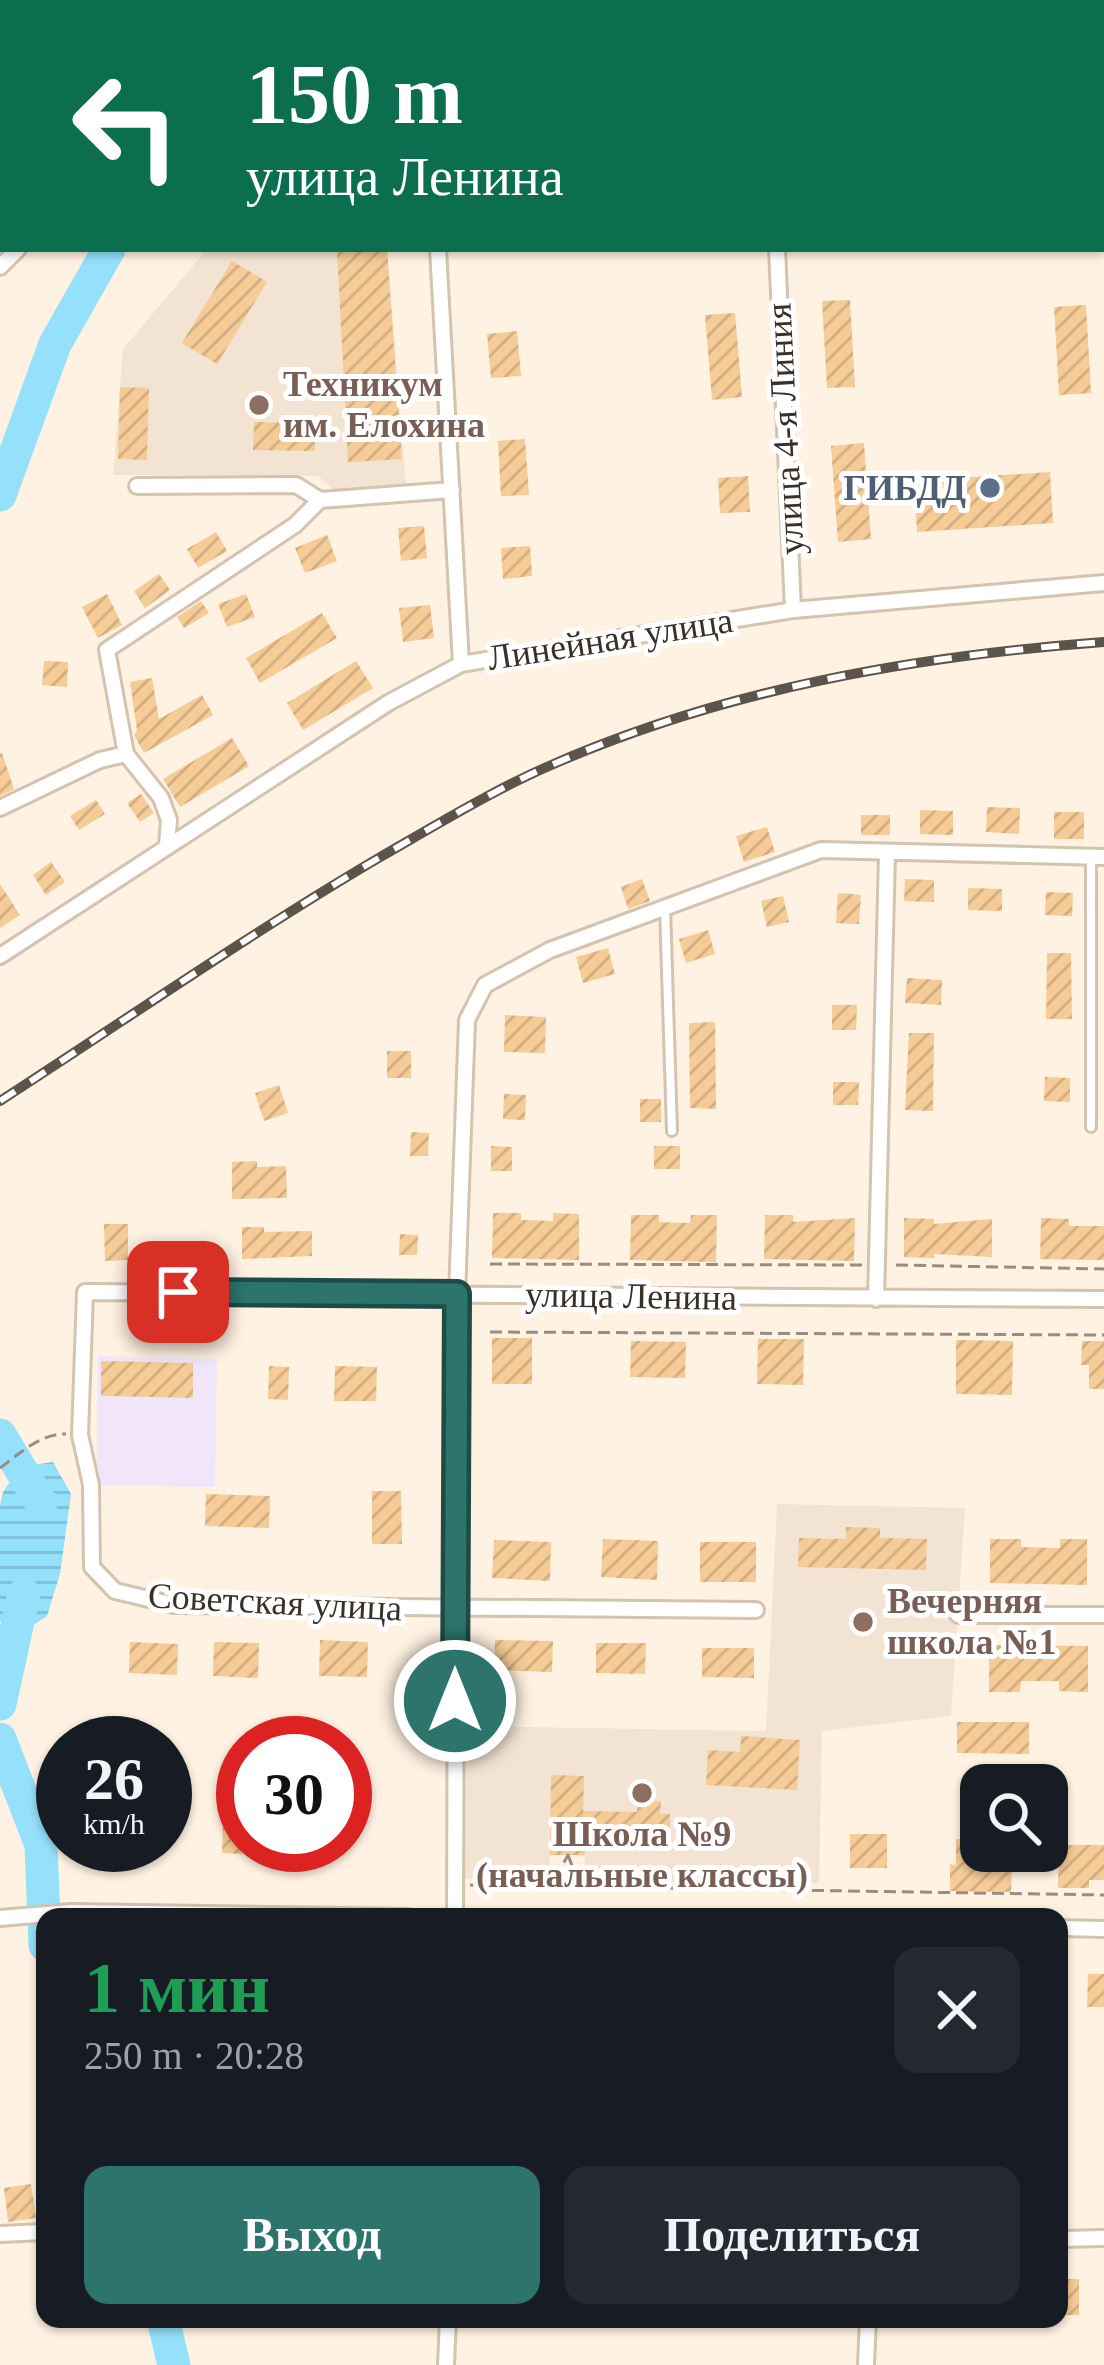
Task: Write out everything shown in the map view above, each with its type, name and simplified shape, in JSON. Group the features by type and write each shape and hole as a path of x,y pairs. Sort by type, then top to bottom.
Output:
{"street":[{"path":"438,252 461,664"},
{"name":"улица 4-я Линия","path":"777,252 793,610"},
{"path":"137,485 296,485 320,500 452,490"},
{"path":"167,845 170,820 161,798 126,754 107,650 295,526 320,500"},
{"name":"Линейная улица","path":"0,956 388,703 461,664 793,610 1104,583"},
{"path":"0,808 100,760 126,754"},
{"path":"455,1908 457,1294 467,1020 485,985 550,950 821,850 1098,857"},
{"path":"876,1299 887,853"},
{"name":"улица Ленина","path":"80,1435 85,1292 1104,1299"},
{"name":"Советская улица","path":"80,1435 91,1485 92,1567 115,1591 174,1605 756,1610"},
{"path":"958,1615 1104,1615"},
{"path":"3,1918 36,1915"},
{"path":"1068,1928 1104,1929"},
{"path":"0,2234 36,2232"},
{"path":"1068,2239 1104,2238"},
{"path":"446,2365 448,2328"},
{"path":"866,2365 868,2328"}],"lane":[{"path":"1090,1127 1098,857"},
{"path":"665,906 672,1131"}],"path":[{"path":"490,1264 1104,1269"},
{"path":"490,1332 1104,1335"},
{"path":"0,1468 56,1433 80,1435"},
{"path":"568,1855 576,1876 571,1888 556,1877 568,1855"},
{"path":"456,1885 1104,1895"}],"shaded area":[{"name":"Техникум им. Елохина","path":"204,252 387,252 406,485 337,493 318,476 113,475 123,349"},
{"path":"98,1356 217,1359 215,1487 97,1485"},
{"path":"777,1504 965,1508 951,1716 822,1731 819,1883 583,1881 585,1856 568,1855 550,1855 549,1880 465,1879 464,1726 766,1731"}],"water":[{"path":"53,1462 71,1494 60,1574 47,1616 14,1638 0,1621 0,1505 20,1467"}],"building":[{"path":"337,252 387,252 402,459 348,462"},
{"path":"232,261 267,282 217,364 182,343"},
{"path":"850,300 855,387 827,388 822,301"},
{"path":"1086,305 1091,393 1059,395 1054,307"},
{"path":"735,313 742,397 712,400 705,315"},
{"path":"517,331 521,376 491,378 487,334"},
{"path":"120,387 149,388 147,460 118,459"},
{"path":"254,422 315,423 315,451 253,450"},
{"path":"525,439 529,495 501,496 498,441"},
{"path":"864,443 871,539 838,542 831,446"},
{"path":"1050,472 1053,523 917,532 914,481"},
{"path":"748,476 750,512 720,513 718,478"},
{"path":"424,526 427,558 401,561 398,528"},
{"path":"216,532 227,551 198,568 187,549"},
{"path":"327,535 337,561 305,573 295,548"},
{"path":"530,546 532,576 503,579 501,548"},
{"path":"159,574 170,590 145,608 134,591"},
{"path":"107,594 122,625 98,638 82,607"},
{"path":"246,594 255,617 227,627 218,604"},
{"path":"201,601 209,613 184,628 177,617"},
{"path":"430,605 434,638 403,642 399,608"},
{"path":"322,613 337,638 260,683 246,658"},
{"path":"44,661 68,662 67,687 42,685"},
{"path":"356,661 373,688 303,730 287,703"},
{"path":"152,678 159,719 202,695 213,715 144,753 134,735 130,682"},
{"path":"232,738 249,766 180,807 163,779"},
{"path":"0,754 14,789 0,796"},
{"path":"141,794 154,813 140,822 127,803"},
{"path":"96,800 105,814 79,830 70,816"},
{"path":"987,807 1020,808 1019,834 986,832"},
{"path":"920,810 953,811 953,835 920,834"},
{"path":"1054,812 1084,812 1084,839 1054,839"},
{"path":"861,815 890,815 890,835 861,835"},
{"path":"767,827 775,852 744,862 736,836"},
{"path":"51,862 65,882 46,895 33,875"},
{"path":"642,879 650,901 628,909 621,887"},
{"path":"905,879 934,880 934,902 904,901"},
{"path":"0,884 20,915 0,928"},
{"path":"968,888 1002,889 1002,911 968,910"},
{"path":"1046,892 1073,893 1072,916 1045,915"},
{"path":"838,893 861,895 859,924 836,923"},
{"path":"783,896 789,922 767,927 761,901"},
{"path":"708,930 715,954 686,963 679,939"},
{"path":"608,948 615,974 583,983 576,957"},
{"path":"1047,953 1071,953 1072,1019 1046,1019"},
{"path":"907,978 942,980 941,1005 905,1003"},
{"path":"832,1005 857,1005 856,1030 832,1030"},
{"path":"505,1015 546,1017 545,1053 504,1052"},
{"path":"715,1022 716,1109 690,1108 689,1023"},
{"path":"909,1033 934,1033 933,1111 905,1110"},
{"path":"387,1051 411,1051 411,1078 387,1078"},
{"path":"1045,1077 1070,1078 1070,1102 1044,1101"},
{"path":"833,1082 859,1082 858,1105 833,1105"},
{"path":"279,1085 288,1113 264,1121 255,1093"},
{"path":"504,1094 526,1095 525,1120 503,1119"},
{"path":"640,1099 661,1099 661,1122 640,1122"},
{"path":"411,1132 429,1133 428,1156 410,1156"},
{"path":"491,1146 512,1147 512,1171 491,1171"},
{"path":"654,1146 680,1146 680,1169 654,1169"},
{"path":"257,1161 257,1167 286,1166 287,1198 232,1199 232,1162"},
{"path":"493,1213 521,1213 521,1220 553,1221 553,1213 579,1214 579,1260 492,1258"},
{"path":"631,1215 659,1215 659,1222 690,1223 691,1215 717,1215 716,1262 630,1260"},
{"path":"765,1215 793,1215 793,1222 855,1218 854,1261 764,1259"},
{"path":"904,1218 934,1219 934,1224 992,1219 992,1257 904,1257"},
{"path":"1041,1218 1069,1219 1069,1226 1104,1226 1104,1260 1040,1259"},
{"path":"104,1224 128,1224 128,1260 105,1261"},
{"path":"242,1227 264,1227 264,1232 312,1231 312,1256 242,1259"},
{"path":"400,1234 418,1235 417,1255 399,1255"},
{"path":"492,1338 532,1338 532,1384 492,1384"},
{"path":"758,1339 804,1339 803,1385 757,1384"},
{"path":"956,1340 1013,1341 1012,1395 956,1394"},
{"path":"631,1341 686,1342 685,1378 630,1377"},
{"path":"1082,1341 1104,1341 1104,1389 1089,1389 1089,1365 1081,1365"},
{"path":"101,1361 193,1363 193,1398 101,1396"},
{"path":"269,1366 289,1367 288,1400 268,1399"},
{"path":"335,1366 377,1367 376,1401 334,1401"},
{"path":"372,1491 401,1491 402,1544 372,1544"},
{"path":"206,1494 270,1496 269,1528 205,1526"},
{"path":"846,1527 880,1528 880,1538 927,1539 926,1570 798,1567 799,1538 846,1539"},
{"path":"603,1539 658,1541 657,1580 601,1577"},
{"path":"990,1539 1021,1539 1021,1547 1060,1548 1060,1539 1087,1539 1087,1585 990,1583"},
{"path":"494,1540 551,1542 550,1581 492,1578"},
{"path":"700,1542 756,1542 756,1582 700,1582"},
{"path":"320,1640 368,1642 367,1677 319,1676"},
{"path":"495,1640 553,1641 552,1672 494,1670"},
{"path":"130,1642 178,1644 177,1675 129,1673"},
{"path":"214,1642 259,1643 258,1678 213,1676"},
{"path":"596,1643 646,1643 645,1674 596,1673"},
{"path":"989,1645 1088,1646 1088,1692 1059,1691 1059,1681 1021,1681 1020,1692 989,1692"},
{"path":"702,1648 754,1648 754,1678 702,1677"},
{"path":"957,1722 1029,1722 1029,1754 957,1753"},
{"path":"741,1736 800,1740 797,1790 706,1785 708,1750 740,1752"},
{"path":"551,1775 584,1776 583,1811 637,1812 637,1801 661,1801 660,1814 670,1814 670,1835 659,1835 658,1845 586,1843 585,1855 550,1855"},
{"path":"850,1834 887,1834 887,1868 850,1868"},
{"path":"956,1839 960,1839 960,1872 1012,1872 1011,1892 950,1891 950,1864 956,1865"},
{"path":"1068,1845 1104,1845 1104,1880 1089,1880 1089,1888 1058,1888 1058,1872 1068,1872"},
{"path":"1088,1974 1104,1974 1104,2007 1087,2007"},
{"path":"31,2184 36,2218 8,2222 4,2188"},
{"path":"1068,2279 1079,2279 1079,2315 1068,2315"}],"waterway":[{"path":"0,495 55,344 107,252"},
{"path":"0,1435 41,1503"},
{"path":"0,1704 24,1594"},
{"path":"0,1739 41,1845 44,1908"},
{"path":"165,2328 174,2365"}],"railway":[{"path":"0,1101 333,885 549,766 683,716 821,680 962,656 1104,642"}],"place":[{"name":"Техникум им. Елохина","path":"259,405"},
{"name":"ГИБДД","path":"990,488"},
{"name":"Вечерняя школа №1","path":"863,1622"},
{"name":"Школа №9 (начальные классы)","path":"642,1793"}],"route":[{"path":"178,1292 457,1294 455,1701"}]}
